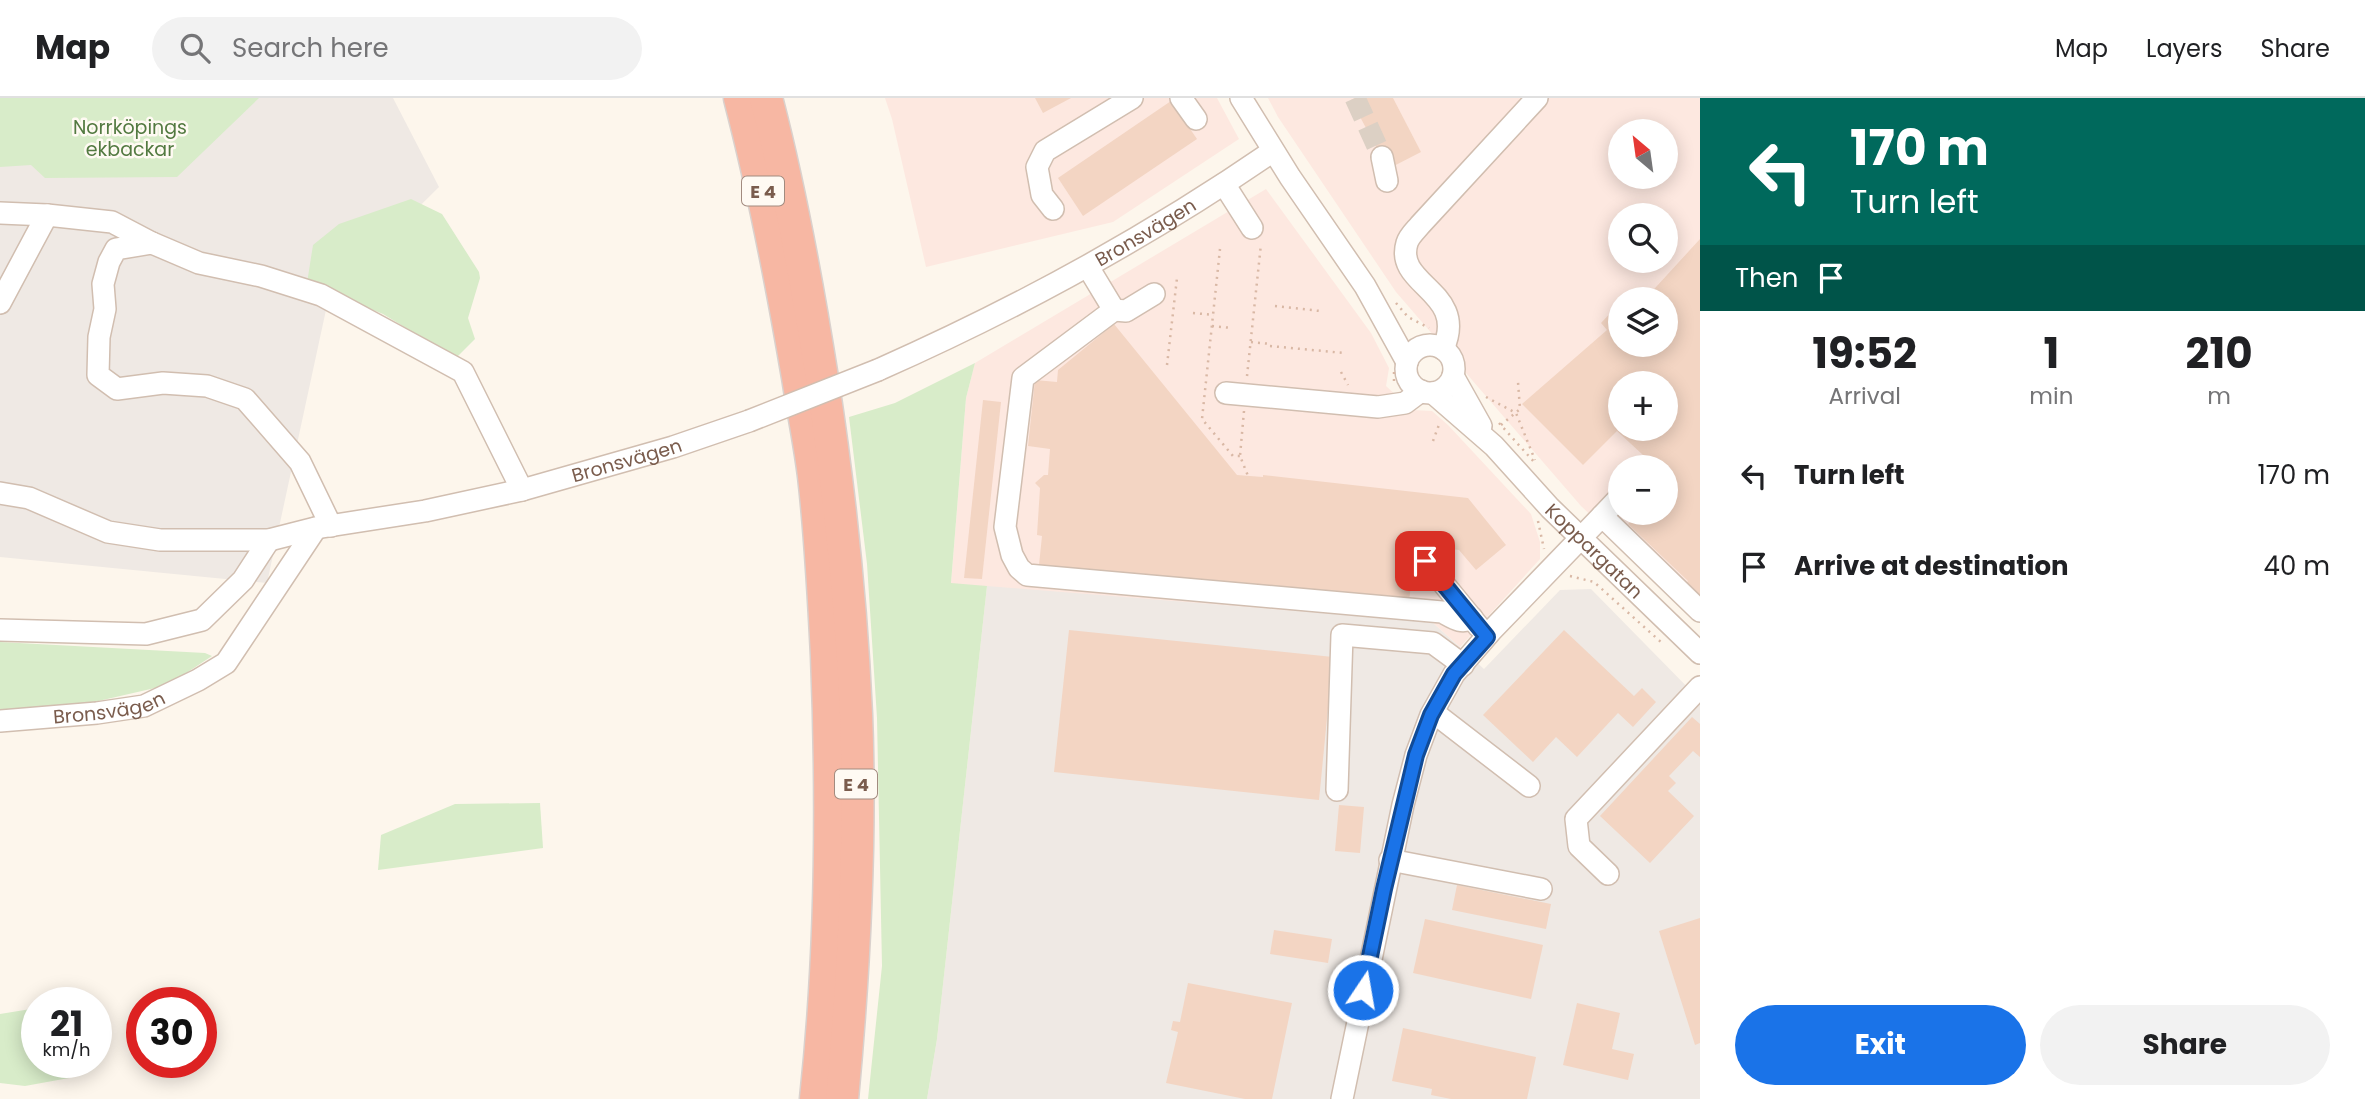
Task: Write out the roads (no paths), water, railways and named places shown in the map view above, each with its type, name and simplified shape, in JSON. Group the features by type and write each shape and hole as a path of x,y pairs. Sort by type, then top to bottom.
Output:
{"highway":[{"name":"E 4","path":"740,98 785,298 814,476 824,603 830,717 830,881 825,1015 816,1099"},
{"name":"E 4","path":"766,98 782,159 807,281 836,470 849,600 856,716 856,882 850,1020 842,1099"}],"street":[{"path":"1053,209 1042,195 1037,167 1045,151 1132,98"},
{"path":"1181,98 1196,119"},
{"name":"Koppargatan","path":"1241,98 1273,151 1365,286 1417,381 1494,446 1550,508 1700,653"},
{"path":"1417,381 1415,351 1436,347 1450,325 1447,312 1409,265 1406,253 1408,241 1537,98"},
{"name":"Bronsvägen","path":"0,721 144,706 226,663 324,527 425,511 522,491 673,447 750,421 878,370 984,322 1088,267 1273,151"},
{"path":"1382,157 1387,181"},
{"path":"1224,184 1257,230"},
{"path":"0,303 47,215"},
{"path":"1,216 47,215 112,222 199,263 261,276 321,295 463,372 522,491"},
{"path":"0,493 29,498 108,532 160,540 269,540 324,527 300,462 245,399 207,386 163,383 117,389 98,375 99,337 105,309 103,284 108,262 116,249 152,243"},
{"path":"1088,267 1114,310"},
{"name":"Koppargatan","path":"1365,286 1402,325 1436,347"},
{"path":"1154,294 1126,311 1114,310 1023,378 1005,527 1012,555 1019,568 1027,575 1442,612 1467,622 1472,618"},
{"path":"1417,381 1445,387 1453,376 1452,361 1436,347"},
{"name":"Koppargatan","path":"1453,376 1494,446"},
{"path":"1236,394 1378,407 1390,406 1417,381"},
{"path":"1342,1099 1390,860 1416,755 1433,712 1454,674 1608,510"},
{"path":"1602,516 1700,611"},
{"path":"0,630 146,634 202,620 243,580 269,540"},
{"path":"1425,561 1487,637"},
{"path":"1337,790 1342,635 1433,643 1463,664"},
{"path":"1608,874 1579,846 1576,819 1700,687"},
{"path":"1433,712 1529,786"},
{"path":"1390,860 1541,889"}],"tunnel":[{"path":"1355,98 1382,157"}],"park label":[{"name":"Norrköpings ekbackar","path":"130,138"}]}
